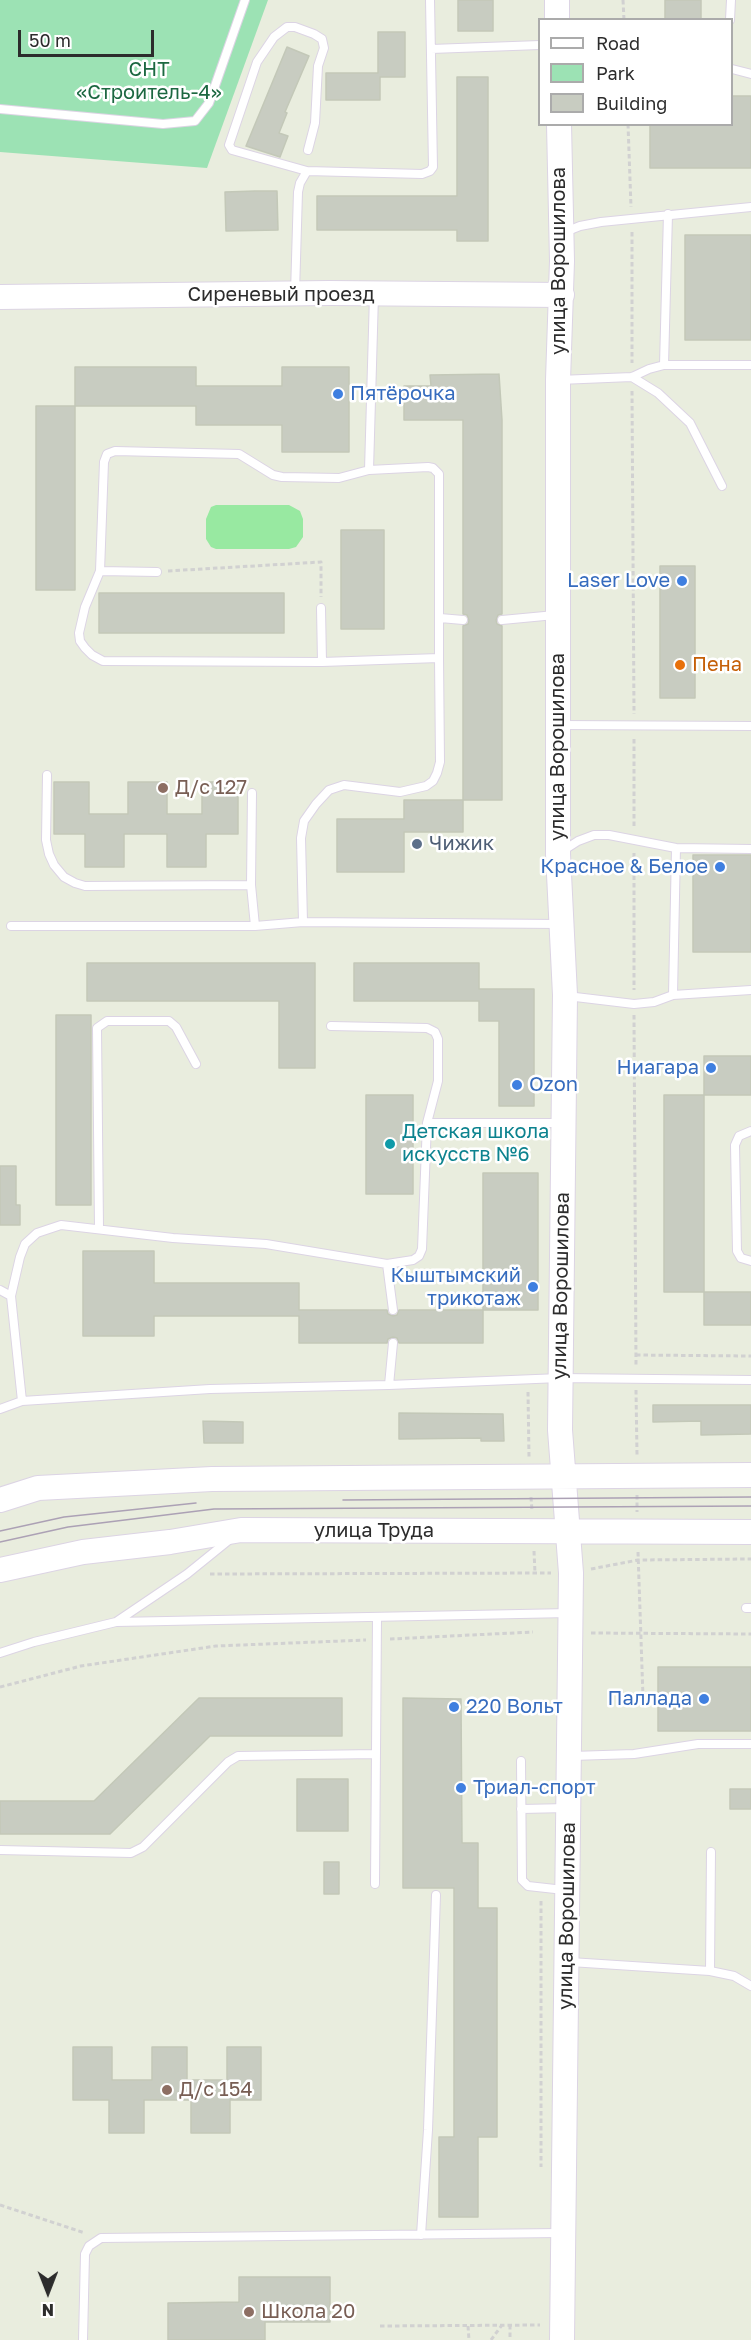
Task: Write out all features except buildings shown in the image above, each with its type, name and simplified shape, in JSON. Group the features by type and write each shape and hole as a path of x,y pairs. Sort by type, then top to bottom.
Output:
{"main road":[{"path":"557,18 558,0"},
{"name":"улица Ворошилова","path":"552,2336 563,2233 571,1573 560,1430 565,995 558,854 558,380 562,295 559,126"},
{"name":"Сиреневый проезд","path":"0,297 295,294 562,295"},
{"path":"0,1500 38,1488 212,1479 751,1475"},
{"name":"улица Труда","path":"0,1570 83,1552 170,1542 241,1530 751,1532"}],"lane":[{"path":"0,110 163,124 195,121 209,103 245,0"},
{"path":"308,150 315,123 318,66 324,48 322,39 314,34 295,27 287,27 274,37 257,63 229,145 232,150 308,171 422,174 430,171 433,163 430,0"},
{"path":"730,18 731,0"},
{"path":"431,49 538,45"},
{"path":"733,69 751,74"},
{"path":"295,294 298,192 300,183 308,171"},
{"path":"561,234 580,226 632,218 751,207"},
{"path":"664,365 668,214"},
{"path":"369,470 374,294"},
{"path":"558,380 632,377 664,365 751,365"},
{"path":"632,377 658,393 690,423 722,486"},
{"path":"303,922 301,838 304,821 316,804 329,790 344,785 400,792 426,786 433,781 437,773 440,762 439,474 433,468 428,467 369,470 339,478 282,477 273,475 239,454 111,452 105,458 100,571 85,608 79,633 80,641 92,655 103,661 322,662 439,658"},
{"path":"100,571 157,572"},
{"path":"321,608 322,662"},
{"path":"502,620 558,614"},
{"path":"440,618 463,620"},
{"path":"558,725 751,726"},
{"path":"46,776 46,840 49,854 54,865 64,877 75,883 85,886 251,885"},
{"path":"252,794 251,885 255,926"},
{"path":"558,854 578,841 594,835 634,839 676,848 751,849"},
{"path":"673,995 676,848"},
{"path":"11,926 255,926 303,922 560,924"},
{"path":"565,995 634,1004 654,1002 673,995 751,990"},
{"path":"99,1228 97,1028 107,1021 169,1021 176,1026 196,1064"},
{"path":"22,1401 11,1296 25,1244 37,1233 61,1225 99,1228 173,1238 266,1244 387,1264 412,1260 421,1253 427,1123 438,1081 438,1039 435,1032 427,1028 331,1026"},
{"path":"427,1123 563,1123"},
{"path":"751,1131 739,1136 735,1145 737,1251 741,1258 751,1262"},
{"path":"387,1264 393,1310"},
{"path":"0,1290 11,1296"},
{"path":"389,1385 393,1343"},
{"path":"0,1409 22,1401 210,1389 528,1381 560,1378 751,1380"},
{"path":"116,1622 187,1574 241,1530"},
{"path":"0,1653 34,1642 116,1622 570,1613"},
{"path":"375,1884 377,1617"},
{"path":"569,1756 634,1754 698,1744 751,1744"},
{"path":"0,1850 131,1853 143,1847 228,1762 238,1756 376,1754"},
{"path":"521,1761 522,1880 528,1886 567,1890"},
{"path":"521,1809 568,1808"},
{"path":"710,1971 711,1852"},
{"path":"421,2235 428,2130 436,1895"},
{"path":"567,1962 710,1971 734,1976 751,1986"},
{"path":"83,2340 85,2254 88,2246 101,2238 563,2233"}],"path":[{"path":"623,0 624,18"},
{"path":"628,126 632,218 637,1533 643,1697"},
{"path":"157,572 321,562 321,608"},
{"path":"636,1355 751,1356"},
{"path":"528,1381 529,1454"},
{"path":"187,1574 571,1573 638,1560 751,1559"},
{"path":"0,1687 81,1666 216,1646 533,1632"},
{"path":"591,1633 751,1634"},
{"path":"541,1888 541,2174"},
{"path":"0,2205 101,2238"},
{"path":"490,2340 502,2325"},
{"path":"510,2325 510,2340"},
{"path":"380,2326 542,2325 552,2336"},
{"path":"468,2326 469,2340"}],"green space":[{"name":"СНТ «Строитель-4»","path":"0,0 268,0 207,168 0,152"},
{"path":"216,505 289,505 300,511 303,519 303,537 296,547 289,549 216,549 211,547 206,539 206,519 211,507"}],"tram line":[{"path":"343,1500 751,1497"},
{"path":"0,1531 64,1517 196,1503"},
{"path":"0,1542 68,1527 214,1509 751,1506"}],"place":[{"name":"Пятёрочка","path":"338,394"},
{"name":"Laser Love","path":"682,581"},
{"name":"Пена","path":"680,665"},
{"name":"Д/с 127","path":"163,788"},
{"name":"Чижик","path":"417,844"},
{"name":"Красное & Белое","path":"720,867"},
{"name":"Ниагара","path":"711,1068"},
{"name":"Ozon","path":"517,1085"},
{"name":"Детская школа искусств №6","path":"390,1144"},
{"name":"Кыштымский трикотаж","path":"533,1287"},
{"name":"Паллада","path":"704,1699"},
{"name":"220 Вольт","path":"454,1707"},
{"name":"Триал-спорт","path":"461,1788"},
{"name":"Д/с 154","path":"167,2090"},
{"name":"Школа 20","path":"249,2312"}]}
